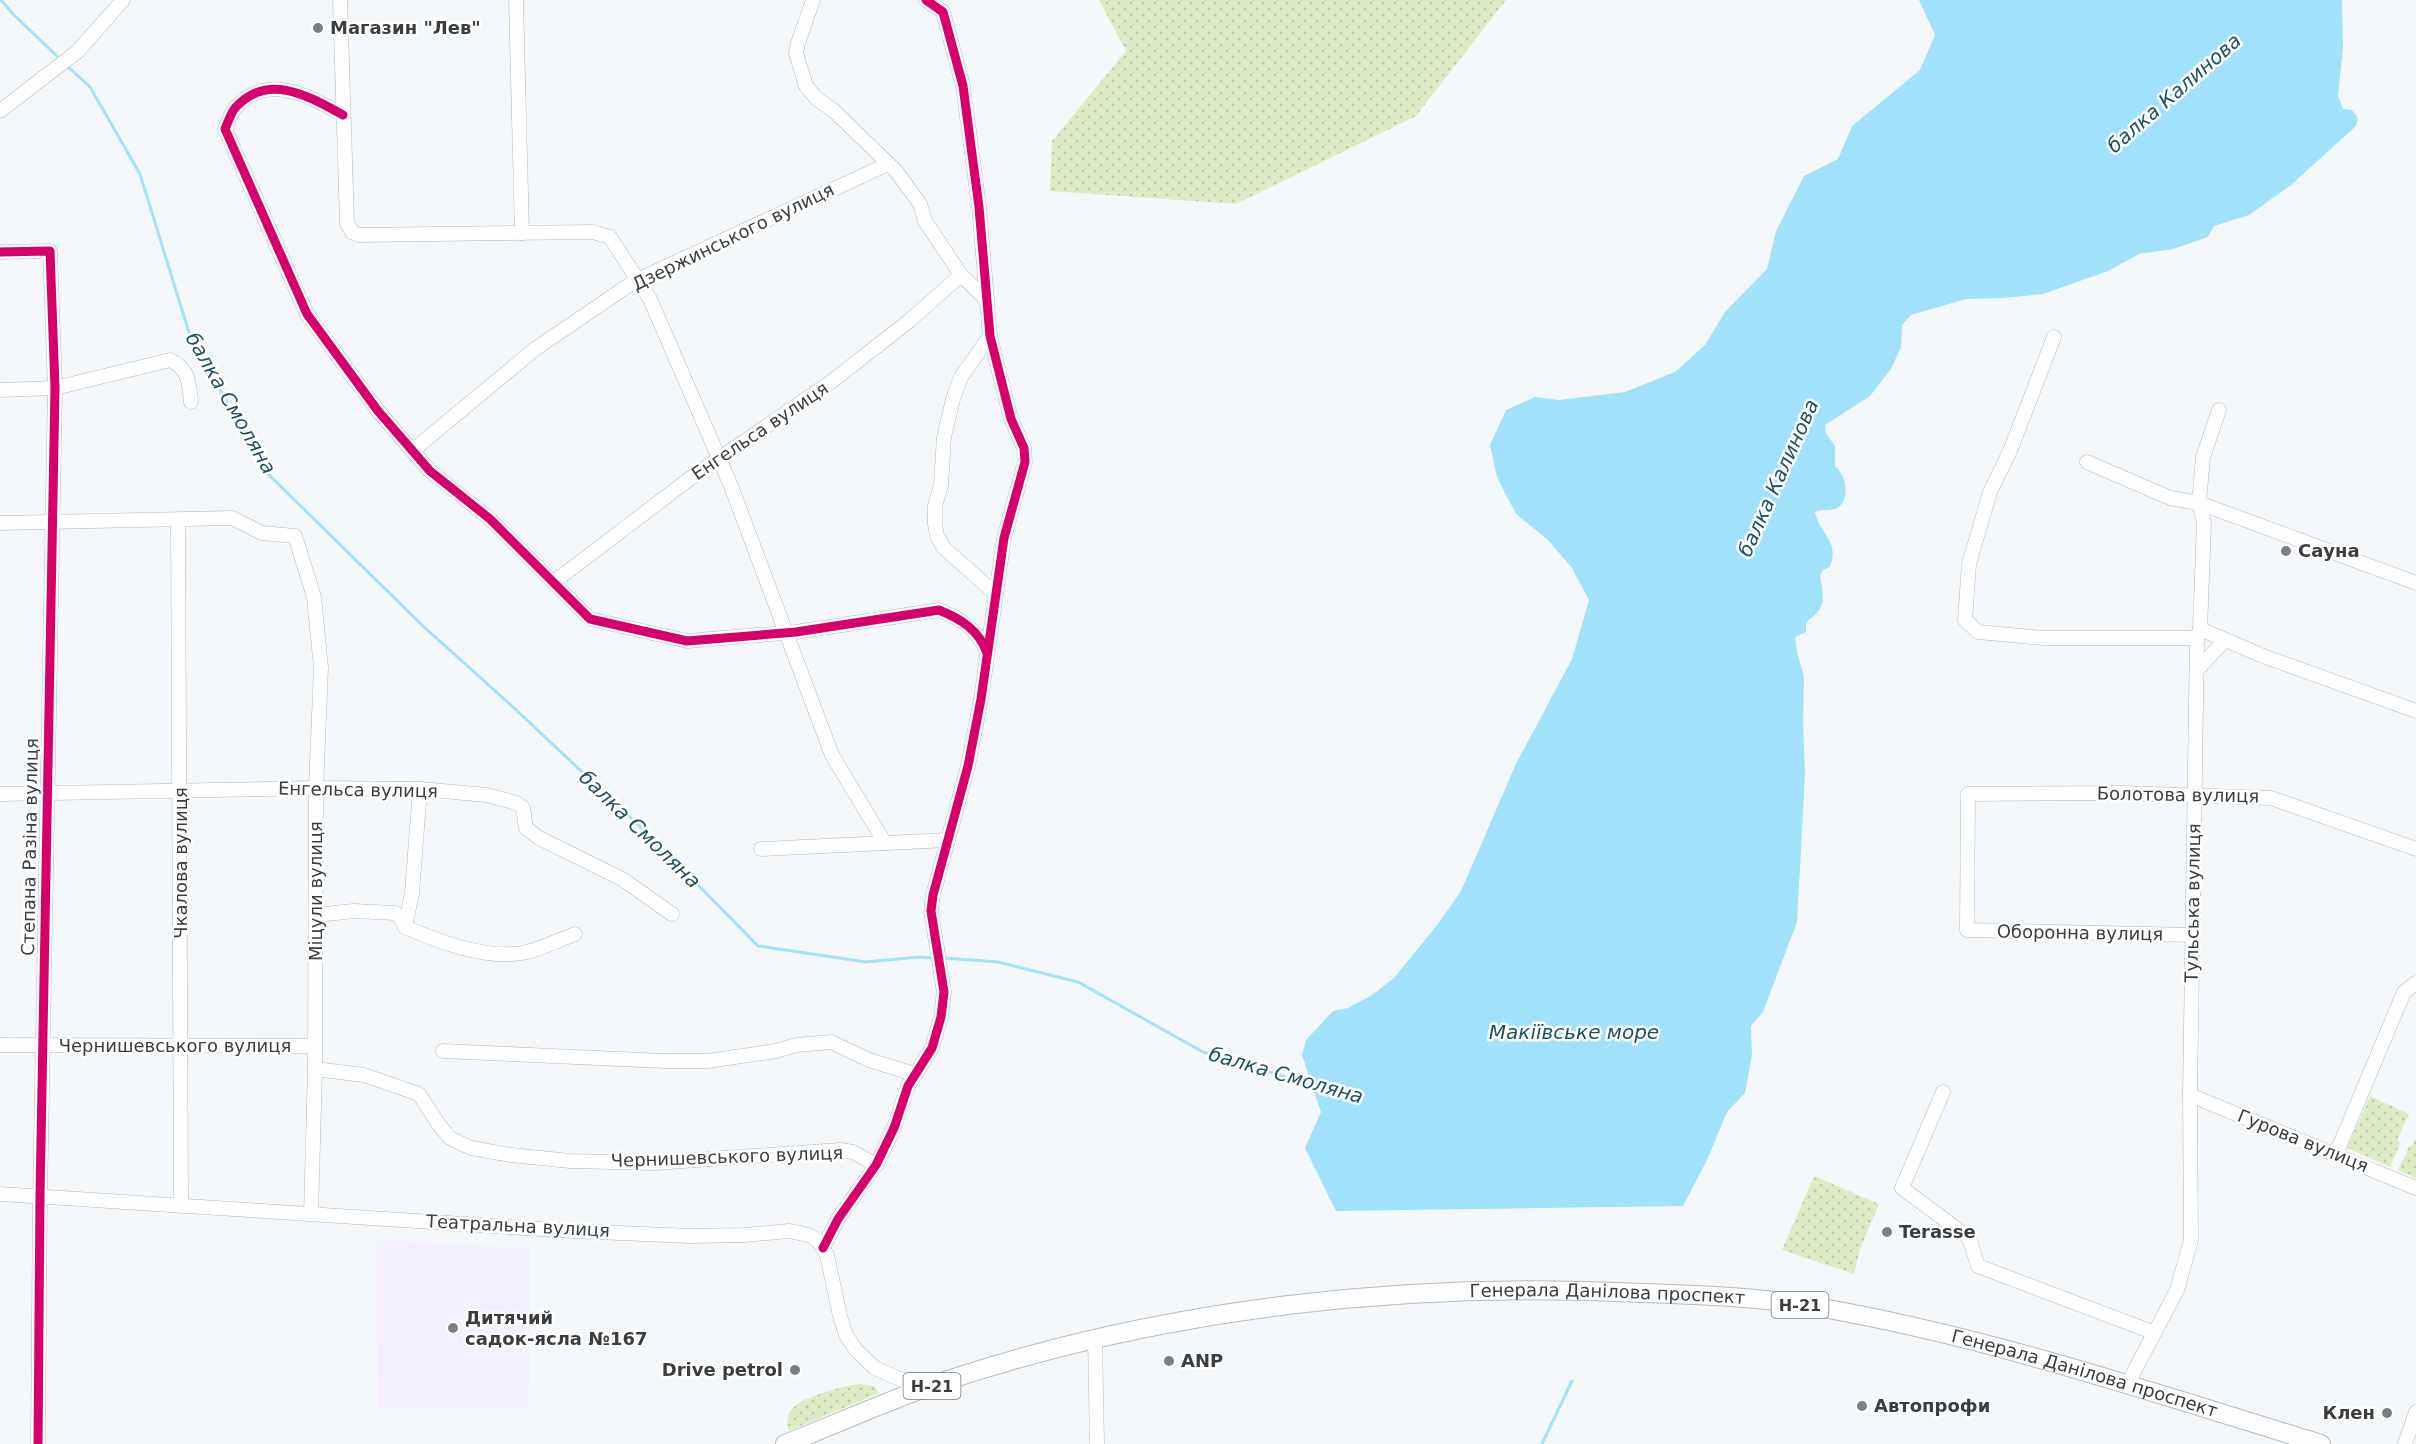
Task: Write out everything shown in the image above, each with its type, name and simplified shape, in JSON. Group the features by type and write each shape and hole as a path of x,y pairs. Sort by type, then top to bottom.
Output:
{"main road":[{"name":"Генерала Данілова проспект","path":"1095,1339 1261,1308 1348,1298 1441,1292 1606,1291 1718,1296 1814,1306 1973,1340 2321,1444"},
{"name":"Н-21","path":"786,1444 946,1380 1095,1339"}],"street":[{"path":"0,111 78,51 123,0"},
{"path":"340,0 347,223 352,232 359,235 593,232 610,237 650,299 719,459 832,755 885,843"},
{"path":"516,0 522,233"},
{"path":"813,0 796,53 806,86 816,98 834,111 888,164 920,204 925,221 962,275 987,300"},
{"path":"926,0 943,12 963,86 979,207 990,336 1011,419 1024,448 1025,462 1004,538 968,766 932,903 944,992 941,1017 932,1048 908,1086 894,1128 876,1165 838,1220 823,1248 827,1255 843,1325 856,1350 875,1368 902,1380 946,1380"},
{"path":"344,115 304,94 274,88 252,94 234,108 225,129 307,314 378,411 430,471 490,519 590,619 687,641 786,633 939,610 957,617 973,628 987,654"},
{"name":"Дзержинського вулиця","path":"412,451 535,349 638,280 888,164"},
{"name":"Степана Разіна вулиця","path":"0,252 50,251 55,388 40,1196 38,1444"},
{"name":"Енгельса вулиця","path":"554,582 688,480 831,382 909,321 962,275"},
{"path":"990,336 961,377 953,399 944,437 940,484 935,506 935,524 937,536 944,548 996,594"},
{"path":"2054,337 2010,451 1990,492 1969,564 1965,620 1978,632 2043,638 2199,633 2225,640 2416,711"},
{"path":"0,390 55,388 170,360 180,365 189,378 191,402"},
{"name":"Тульська вулиця","path":"2127,1385 2177,1290 2191,1240 2190,1095 2197,670 2204,523 2199,503 2203,457 2219,410"},
{"path":"2087,462 2170,498 2199,503 2416,583"},
{"name":"Міцули вулиця","path":"178,520 200,517 232,518 262,533 295,536 314,597 321,668 316,788 315,1069 310,1214"},
{"path":"0,523 178,520"},
{"name":"Чкалова вулиця","path":"178,520 181,792 181,1206"},
{"path":"2197,670 2225,640"},
{"name":"Енгельса вулиця","path":"0,794 316,788 420,789 487,795 516,803 523,808 526,828 538,838 622,879 672,914"},
{"path":"405,927 412,893 420,789"},
{"name":"Болотова вулиця","path":"1967,930 1968,794 2121,793 2271,798 2416,849"},
{"path":"761,849 948,840"},
{"path":"316,915 354,911 395,914 400,917 405,927 465,948 494,954 527,952 575,934"},
{"name":"Оборонна вулиця","path":"1967,930 2193,935"},
{"path":"2336,1154 2404,992 2416,983"},
{"path":"443,1051 708,1061 831,1042 869,1060 914,1074"},
{"name":"Чернишевського вулиця","path":"0,1045 314,1046"},
{"name":"Чернишевського вулиця","path":"315,1069 364,1075 419,1094 450,1138 471,1148 491,1152 570,1161 654,1163 840,1150 853,1152 876,1165"},
{"path":"1943,1092 1902,1188 1969,1238 1978,1266 2155,1333"},
{"name":"Гурова вулиця","path":"2190,1095 2416,1188"},
{"name":"Театральна вулиця","path":"0,1194 690,1236 789,1231 811,1236 823,1248"},
{"path":"1095,1339 1097,1444"},
{"path":"2405,1444 2416,1412"}],"shaded area":[{"name":"Дитячий садок-ясла №167","path":"376,1239 530,1249 529,1407 378,1409"}],"green space":[{"path":"1099,0 1506,0 1416,116 1236,204 1050,191 1052,141 1126,51"},
{"path":"2370,1096 2409,1114 2398,1138 2400,1144 2390,1167 2347,1148"},
{"path":"2416,1138 2416,1178 2398,1170"},
{"path":"1814,1176 1879,1204 1860,1249 1854,1274 1782,1250"},
{"path":"860,1384 874,1386 879,1393 789,1431 788,1417 796,1405 827,1392"}],"water":[{"name":"Макіївське море","path":"1919,0 2342,0 2343,47 2338,96 2343,109 2352,110 2358,118 2356,126 2291,185 2249,215 2214,226 2208,237 2173,249 2139,254 2108,271 2043,294 1966,299 1911,315 1902,325 1901,347 1891,369 1870,396 1825,425 1826,433 1835,446 1835,466 1842,474 1846,492 1843,503 1839,507 1815,512 1831,544 1832,558 1830,567 1823,570 1820,576 1823,597 1821,607 1806,622 1806,632 1795,637 1804,677 1805,774 1797,922 1763,1012 1751,1026 1752,1055 1745,1093 1727,1112 1707,1160 1683,1206 1336,1211 1305,1148 1321,1112 1302,1055 1306,1040 1333,1011 1348,1008 1372,995 1394,978 1438,924 1461,891 1515,766 1572,659 1589,600 1572,568 1548,540 1516,514 1497,477 1490,445 1506,410 1535,397 1559,400 1625,392 1675,372 1705,345 1725,312 1767,269 1776,231 1804,176 1838,159 1852,126 1920,70 1935,35"}],"waterway":[{"name":"балка Смоляна","path":"1,0 61,60"},
{"name":"балка Смоляна","path":"66,65 90,87 140,174 191,339 269,475 423,626 648,834 758,946 866,962 918,957 934,958"},
{"name":"балка Смоляна","path":"944,958 998,962 1078,982 1203,1052 1313,1085"},
{"name":"балка Калинова","path":"1542,1444 1572,1381"}],"cycle path":[{"path":"823,1248 838,1219 876,1165 894,1128 908,1086 932,1048 941,1017 944,992 931,911 933,895 968,766 981,699 1004,538 1025,462 1024,448 1011,419 990,336 979,207 963,86 943,12 926,0"},
{"path":"343,115 303,95 275,89 261,91 248,97 235,108 225,129 307,314 378,411 430,471 490,519 590,619 687,641 796,632 939,610 968,626 984,645 987,653"},
{"path":"0,252 50,251 55,388 40,1196 38,1444"}],"place":[{"name":"Магазин \"Лев\"","path":"318,28"},
{"name":"Сауна","path":"2286,551"},
{"name":"Terasse","path":"1887,1232"},
{"name":"Дитячий садок-ясла №167","path":"453,1328"},
{"name":"ANP","path":"1169,1361"},
{"name":"Drive petrol","path":"795,1370"},
{"name":"Автопрофи","path":"1862,1406"},
{"name":"Клен","path":"2387,1413"}]}
